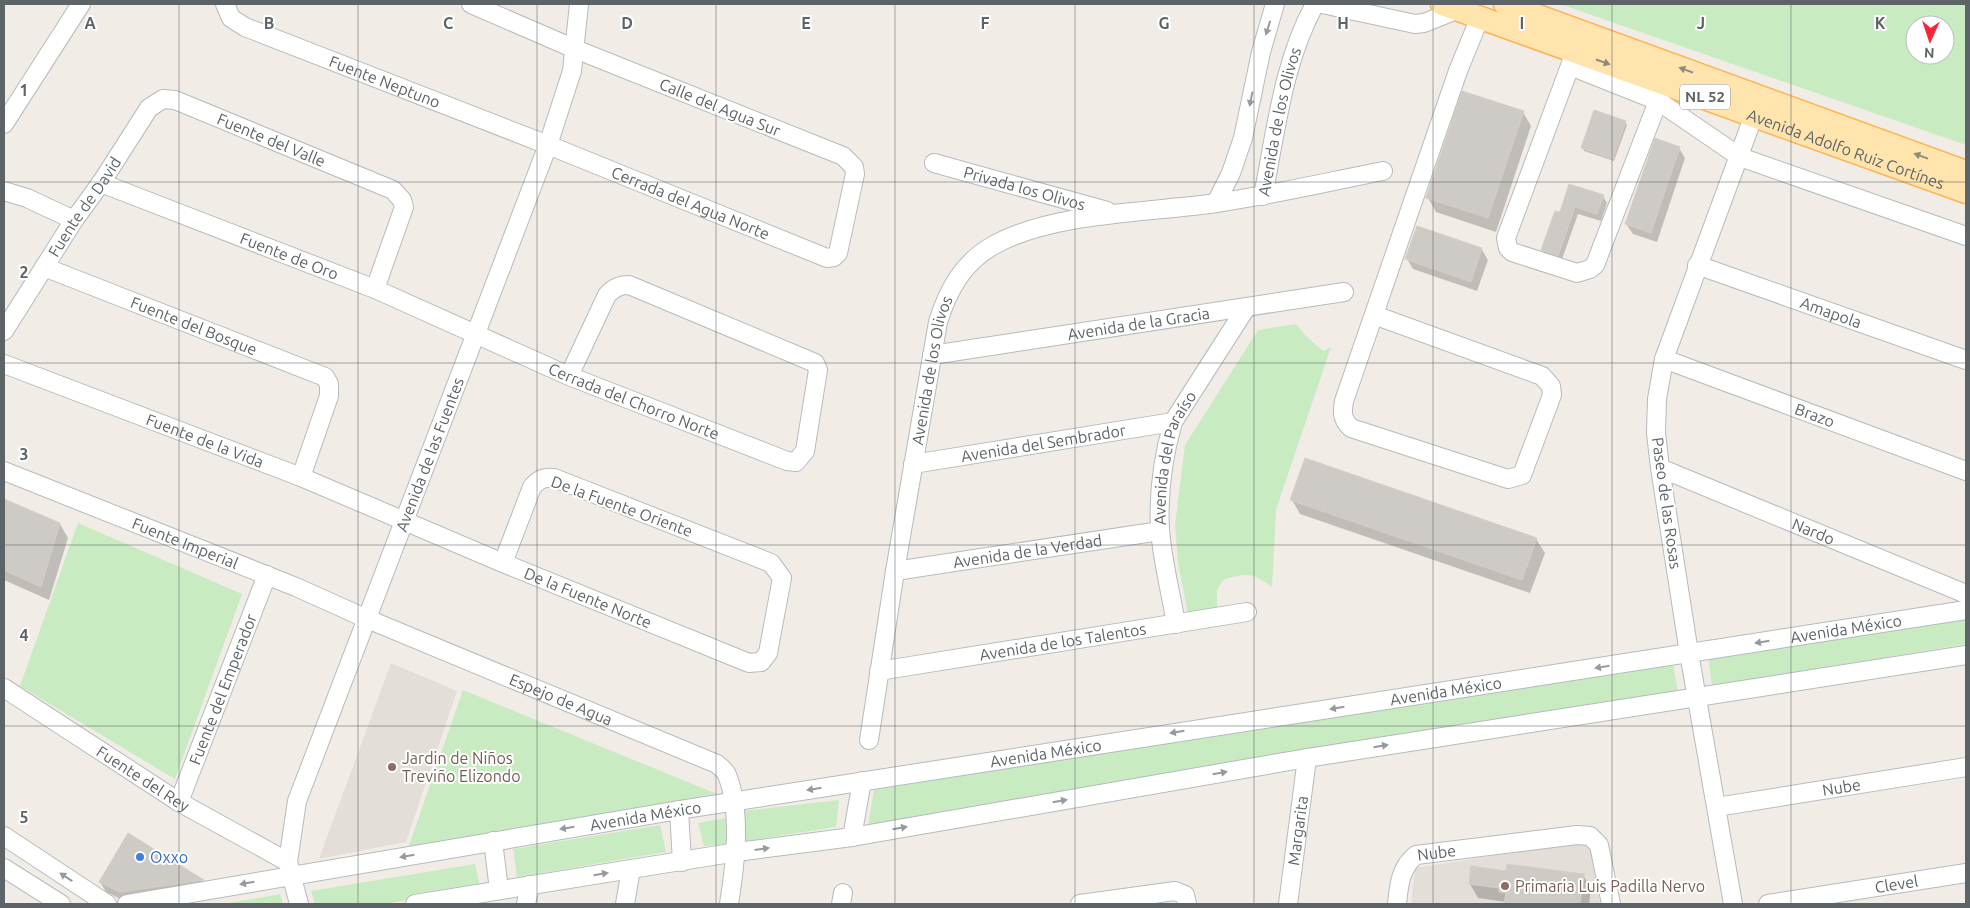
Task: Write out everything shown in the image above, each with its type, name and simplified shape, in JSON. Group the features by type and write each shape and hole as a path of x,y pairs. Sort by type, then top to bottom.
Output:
{"main road":[{"path":"1506,4 1757,106 1966,172"},
{"name":"Avenida Adolfo Ruiz Cortínes","path":"1450,7 1480,17 1572,59 1662,92 1757,106 1966,192"}],"street":[{"path":"4,124 81,4"},
{"name":"Calle del Agua Sur","path":"471,4 575,49 843,156 854,168 855,174 838,253 834,257"},
{"name":"Avenida de las Fuentes","path":"300,904 291,868 297,801 365,618 405,520 548,145 572,71 578,4"},
{"name":"Avenida de los Olivos","path":"1216,203 1231,174 1243,138 1261,52 1275,4"},
{"name":"Avenida de los Olivos","path":"869,740 913,464 938,322 946,295 967,265 994,245 1030,231 1076,219 1263,196 1291,61 1300,34 1315,4"},
{"path":"1322,4 1414,24 1424,24 1450,7"},
{"name":"Fuente Neptuno","path":"226,8 231,18 245,27 548,145"},
{"path":"1374,315 1542,376 1548,381 1552,395 1522,475 1508,479 1350,428 1345,422 1342,413 1344,401 1458,72 1480,17"},
{"path":"1572,59 1506,238 1506,244 1512,252 1577,272 1590,270 1595,266 1662,92 1740,158 1966,236"},
{"name":"Fuente del Valle","path":"149,108 164,99 175,100 393,190 402,200 404,207 375,289"},
{"name":"Paseo de las Rosas","path":"1733,904 1696,696 1660,468 1656,433 1657,399 1664,359 1740,158 1757,106"},
{"name":"Fuente de David","path":"4,331 74,220 101,183 149,108"},
{"name":"Cerrada del Agua Norte","path":"548,145 827,258 834,257"},
{"name":"Privada los Olivos","path":"934,163 1115,214"},
{"path":"1263,196 1383,171"},
{"name":"Fuente de Oro","path":"101,183 375,289 475,336"},
{"path":"4,191 27,198 74,220"},
{"name":"Amapola","path":"1698,265 1966,360"},
{"name":"Fuente del Bosque","path":"44,267 325,377 329,384 329,396 301,477"},
{"name":"Cerrada del Chorro Norte","path":"475,336 569,376 787,461 796,462 805,450 817,366 815,363 638,289 621,285 613,288 607,295 569,376"},
{"name":"Avenida de la Gracia","path":"932,355 1344,292"},
{"name":"Avenida del Paraíso","path":"1176,624 1160,531 1164,462 1173,422 1246,308"},
{"name":"Brazo","path":"1664,359 1966,471"},
{"name":"Fuente de la Vida","path":"4,364 301,477 405,520"},
{"name":"Avenida del Sembrador","path":"913,464 1173,422"},
{"name":"Nardo","path":"1660,468 1966,594"},
{"name":"Fuente Imperial","path":"4,471 267,575 365,618"},
{"name":"De la Fuente Oriente","path":"503,563 532,487 538,480 554,478 771,563 782,578 768,654"},
{"name":"De la Fuente Norte","path":"405,520 503,563 749,663 761,662 768,654"},
{"name":"Avenida de la Verdad","path":"895,571 1160,531"},
{"name":"Fuente del Emperador","path":"179,802 267,575"},
{"name":"Avenida México","path":"127,904 291,868 494,841 862,781 1966,610"},
{"name":"Avenida de los Talentos","path":"879,671 1247,612"},
{"name":"Espejo de Agua","path":"365,618 717,764 727,774 733,802 737,852 729,904"},
{"path":"415,904 737,852 852,836 1307,758 1966,655"},
{"name":"Fuente del Rey","path":"4,688 179,802 291,868"},
{"name":"Margarita","path":"1288,904 1307,758"},
{"name":"Nube","path":"1717,807 1966,767"},
{"path":"852,836 862,781"},
{"path":"679,810 682,862"},
{"name":"Nube","path":"1397,904 1403,870 1408,861 1416,854 1577,835 1590,836 1599,845 1611,904"},
{"path":"4,836 107,904"},
{"path":"494,841 499,890"},
{"path":"4,868 61,904"},
{"path":"625,904 631,869"},
{"name":"Clevel","path":"1768,904 1966,873"},
{"path":"526,904 530,885"},
{"path":"1080,904 1170,891 1185,895 1187,904"}],"shaded area":[{"name":"Jardin de Niños Treviño Elizondo","path":"391,663 457,691 406,842 319,859"},
{"name":"Primaria Luis Padilla Nervo","path":"1592,840 1600,904 1411,904 1415,868"}],"green space":[{"path":"1560,4 1966,4 1966,145"},
{"path":"1296,324 1323,351 1331,347 1276,510 1272,587 1249,575 1223,580 1217,590 1217,610 1189,619 1178,563 1175,525 1185,445 1258,330"},
{"path":"78,523 242,594 175,779 20,686"},
{"path":"1966,614 1966,644 1712,686 1708,655"},
{"path":"1672,659 1678,692 868,826 874,790"},
{"path":"463,690 717,794 408,848"},
{"path":"839,800 836,827 740,842 743,811"},
{"path":"726,818 726,844 704,846 698,823"},
{"path":"660,825 666,852 517,877 513,849"},
{"path":"475,864 480,887 385,904 315,904 311,891"},
{"path":"280,894 283,904 225,904"}],"building":[{"path":"1462,91 1524,111 1488,218 1426,198"},
{"path":"1594,110 1626,121 1613,159 1581,148"},
{"path":"1655,138 1680,147 1651,233 1625,224"},
{"path":"1569,184 1604,195 1597,214 1575,207 1558,256 1541,250 1555,211 1560,212"},
{"path":"1417,226 1482,248 1471,282 1405,259"},
{"path":"1305,458 1537,538 1522,580 1290,500"},
{"path":"4,499 60,523 41,587 4,570"},
{"name":"Oxxo","path":"128,833 204,880 120,892 99,882"},
{"path":"1507,864 1584,874 1580,904 1504,904 1506,893 1499,892 1499,888 1469,884 1471,866 1506,871"}],"place":[{"name":"Jardin de Niños Treviño Elizondo","path":"392,767"},
{"name":"Oxxo","path":"140,857"},
{"name":"Primaria Luis Padilla Nervo","path":"1505,886"}]}
